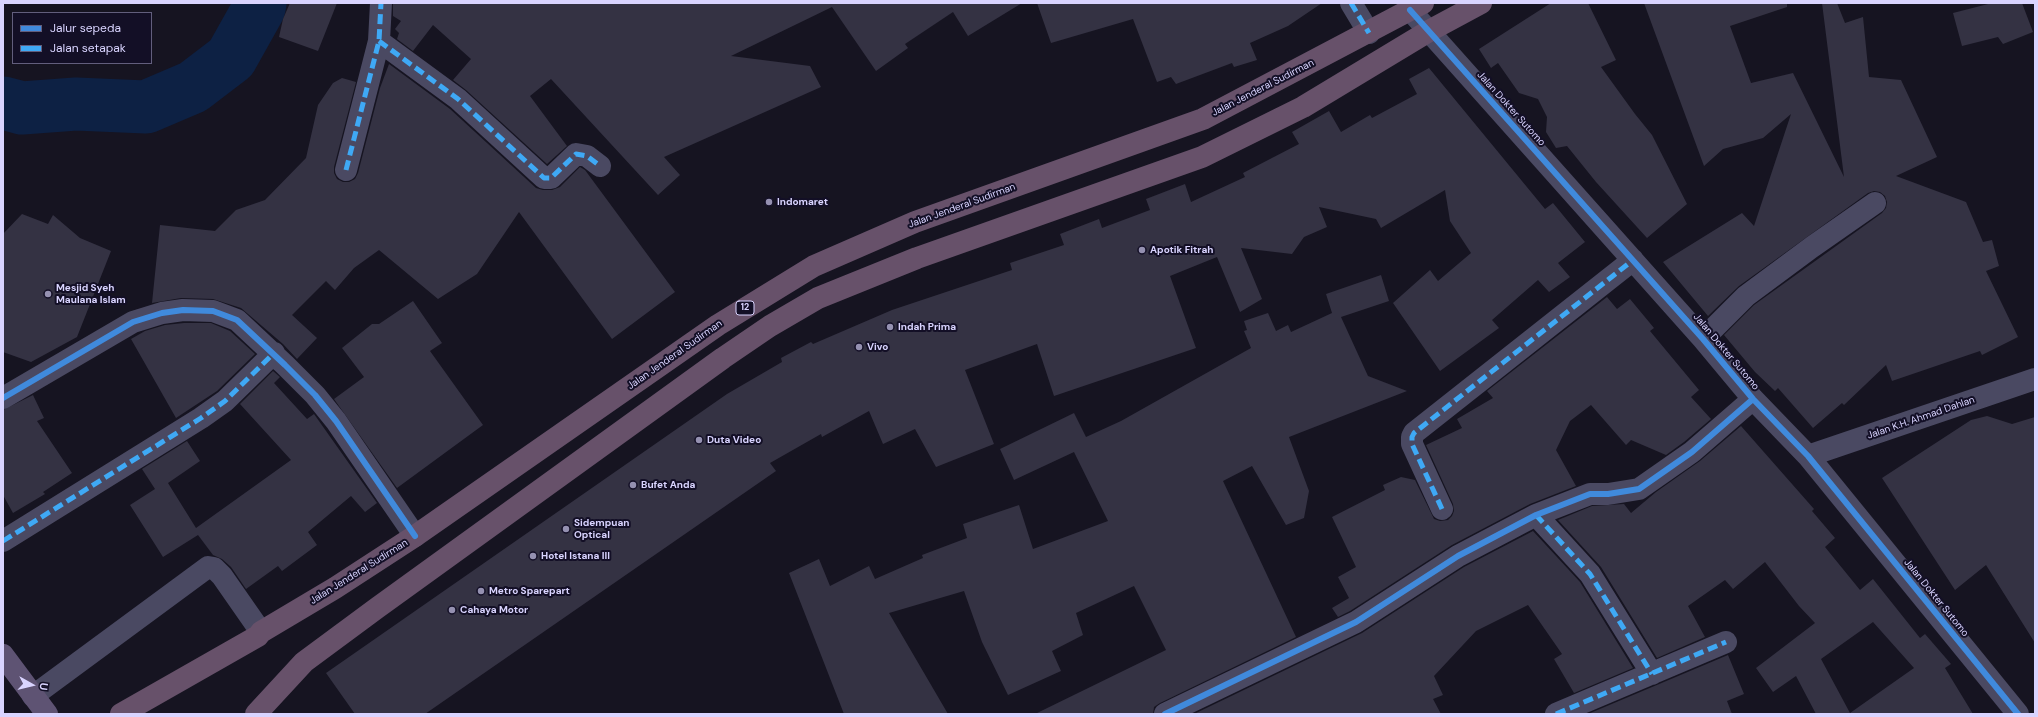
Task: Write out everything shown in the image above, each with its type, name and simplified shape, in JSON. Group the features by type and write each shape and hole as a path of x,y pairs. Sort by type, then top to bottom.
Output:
{"highway":[{"path":"256,714 304,662 723,358 770,326 818,298 917,258 1202,157 1303,107 1429,31 1481,3"},
{"name":"Jalan Jenderal Sudirman","path":"121,714 258,636 261,632 335,588 415,536 718,325 814,266 915,222 1203,119 1369,33 1417,6"}],"main road":[{"path":"3,655 46,714"}],"street":[{"path":"346,170 379,41 381,3"},
{"path":"1351,3 1369,33"},
{"name":"Jalan Dokter Sutomo","path":"1417,6 1429,31 1703,339 1753,399 1808,456 2018,714"},
{"path":"379,41 458,99 544,178 551,178 576,154 587,156 600,166"},
{"path":"1703,339 1746,296 1812,247 1875,204"},
{"path":"1442,509 1412,444 1412,437 1414,434 1633,260"},
{"path":"3,398 133,322 162,313 199,310 213,311 225,315 237,320 274,354 314,395 336,421 415,536"},
{"path":"3,541 225,401 274,354"},
{"name":"Jalan K.H. Ahmad Dahlan","path":"1808,456 2035,379"},
{"path":"1174,712 1356,622 1458,556 1536,515 1590,494 1608,494 1639,489 1692,452 1753,399"},
{"path":"1536,515 1590,574 1652,674"},
{"path":"33,696 208,567 214,568 222,576 261,632"},
{"path":"1556,714 1726,642"}],"building":[{"path":"290,3 337,3 318,51 279,37 283,19"},
{"path":"393,3 1022,3 968,36 953,12 905,44 908,48 876,71 832,7 731,56 810,66 821,87 664,157 680,175 658,195 551,79 530,96 567,146 547,164 466,90 453,80 471,59 433,25 413,51 397,39 399,33 395,29 401,21 393,16"},
{"path":"1037,3 1322,3 1288,26 1250,43 1257,60 1234,67 1232,63 1176,84 1171,77 1157,82 1133,19 1051,43"},
{"path":"1551,3 1588,3 1616,60 1601,67 1652,135 1687,204 1647,238 1596,182 1567,146 1556,148 1546,132 1547,117 1538,99 1519,93 1498,63 1491,68 1479,49"},
{"path":"1644,3 1787,3 1787,7 1730,26 1751,83 1793,73 1844,177 1822,3 1837,3 1845,23 1863,17 1869,77 1901,80 1937,157 1896,176 1966,202 1983,242 1992,240 1999,266 1986,271 2018,337 1982,355 1980,351 1892,381 1886,365 1844,405 1842,403 1813,428 1778,388 1775,391 1755,372 1724,335 1754,305 1882,213 1886,208 1887,202 1885,196 1880,192 1874,191 1868,193 1739,286 1708,316 1663,262 1742,213 1754,226 1791,114 1763,138 1723,149 1704,166"},
{"path":"1992,3 2022,3 2033,32 2003,44 1998,37 1962,46 1953,13"},
{"path":"389,64 450,109 536,188 552,190 560,187 580,167 585,170 675,292 612,339 519,212 477,274 438,299 379,250 354,268 335,290 326,281 292,315 317,338 297,359 283,344 241,308 213,299 181,298 152,303 160,225 215,231 236,210 265,200 306,158 318,105 333,83 342,78 356,82 334,167 334,173 337,179 343,182 349,182 355,179 358,173 380,88"},
{"path":"1429,68 1545,209 1553,203 1585,242 1558,263 1570,277 1549,292 1538,280 1492,320 1499,328 1440,371 1393,303 1430,270 1438,281 1471,253 1450,221 1445,190 1381,228 1376,219 1319,207 1327,227 1304,237 1292,254 1241,248 1262,299 1240,312 1217,257 1170,276 1196,348 1054,396 1037,344 965,370 994,444 936,467 915,429 883,444 869,411 822,437 821,434 770,463 776,471 425,714 355,714 326,673 727,394 782,362 781,358 811,342 813,344 892,310 1012,270 1010,263 1064,245 1060,234 1099,219 1102,228 1150,210 1146,199 1185,184 1191,202 1245,177 1243,173 1299,144 1292,132 1329,111 1341,132 1370,115 1372,118 1417,94 1409,79"},
{"name":"Mesjid Syeh Maulana Islam","path":"22,214 48,224 53,215 80,238 111,251 77,337 31,362 3,352 3,234"},
{"path":"1381,275 1389,301 1341,317 1368,376 1407,391 1289,437 1309,491 1304,518 1286,525 1252,466 1223,481 1296,637 1160,703 1154,707 1153,714 1035,714 1166,650 1134,586 1076,613 1083,635 1052,651 1061,671 1008,695 982,642 964,591 889,613 948,714 844,714 789,573 819,559 830,586 869,566 875,579 923,558 922,555 967,538 963,524 1019,505 1033,549 1108,521 1074,452 1014,480 1000,449 1074,413 1086,437 1121,421 1251,348 1244,331 1247,330 1244,321 1268,313 1276,331 1288,325 1291,332 1332,313 1326,294"},
{"path":"1607,297 1617,309 1630,299 1654,328 1650,331 1699,390 1691,397 1711,419 1666,455 1631,440 1626,445 1591,405 1570,421 1556,450 1576,486 1530,504 1452,545 1350,611 1338,617 1332,608 1349,598 1338,577 1356,567 1332,517 1385,490 1383,485 1401,477 1415,480 1434,519 1440,521 1448,520 1454,511 1453,504 1426,445 1462,428 1457,419 1493,398 1487,391"},
{"path":"413,301 442,343 430,351 483,425 397,488 334,399 364,377 342,348 372,324 379,324"},
{"path":"211,323 230,331 255,354 217,391 176,418 131,339 145,331 165,325"},
{"path":"273,371 280,377 274,383 307,419 314,414 377,503 365,512 351,496 308,532 317,545 282,571 278,566 246,589 231,567 222,559 213,555 198,535 163,557 130,505 155,489 142,469 187,441 200,461 168,483 196,528 291,460 240,404"},
{"path":"33,395 44,418 37,421 72,473 43,492 45,494 13,513 3,495 3,410"},
{"path":"1987,416 2012,424 2035,417 2035,643 1986,565 1955,590 1882,478 1971,420"},
{"path":"1741,426 1814,509 1812,511 1835,538 1825,547 1860,590 1873,579 1920,638 1925,634 1951,664 1945,668 1973,714 1816,714 1796,676 1773,692 1756,668 1815,623 1799,606 1765,562 1733,589 1725,580 1688,606 1705,637 1657,658 1601,567 1558,520 1592,506 1624,504 1631,513 1656,492 1700,461","holes":["1873,622 1914,668 1850,713 1821,659"]},
{"path":"1533,531 1580,582 1633,668 1574,693 1554,659 1562,654 1528,605 1476,631 1434,676 1443,695 1433,699 1441,714 1194,714 1362,633 1464,567"},
{"path":"1728,655 1744,694 1727,701 1732,714 1588,714"}],"waterway":[{"path":"3,103 22,108 76,104 146,107 193,87 231,58 259,8 260,3"}],"marked path":[{"path":"346,170 379,41 381,3"},
{"path":"1351,3 1369,33"},
{"path":"379,41 458,99 544,178 551,178 576,154 587,156 600,166"},
{"path":"1442,509 1412,444 1412,437 1414,433 1633,260"},
{"path":"3,541 201,418 225,401 274,353"},
{"path":"1536,515 1590,574 1652,674"},
{"path":"1556,714 1726,642"}],"cycle path":[{"path":"1410,10 1703,339 1753,399 1808,456 2018,714"},
{"path":"3,398 133,322 162,313 183,310 213,311 237,320 315,395 336,421 415,536"},
{"path":"1165,714 1356,622 1458,556 1536,515 1590,494 1608,494 1639,489 1692,452 1753,399"}],"place":[{"name":"Indomaret","path":"769,202"},
{"name":"Apotik Fitrah","path":"1142,250"},
{"name":"Mesjid Syeh Maulana Islam","path":"48,294"},
{"name":"Indah Prima","path":"890,327"},
{"name":"Vivo","path":"859,347"},
{"name":"Duta Video","path":"699,440"},
{"name":"Bufet Anda","path":"633,485"},
{"name":"Sidempuan Optical","path":"566,529"},
{"name":"Hotel Istana III","path":"533,556"},
{"name":"Metro Sparepart","path":"481,591"},
{"name":"Cahaya Motor","path":"452,610"}]}
